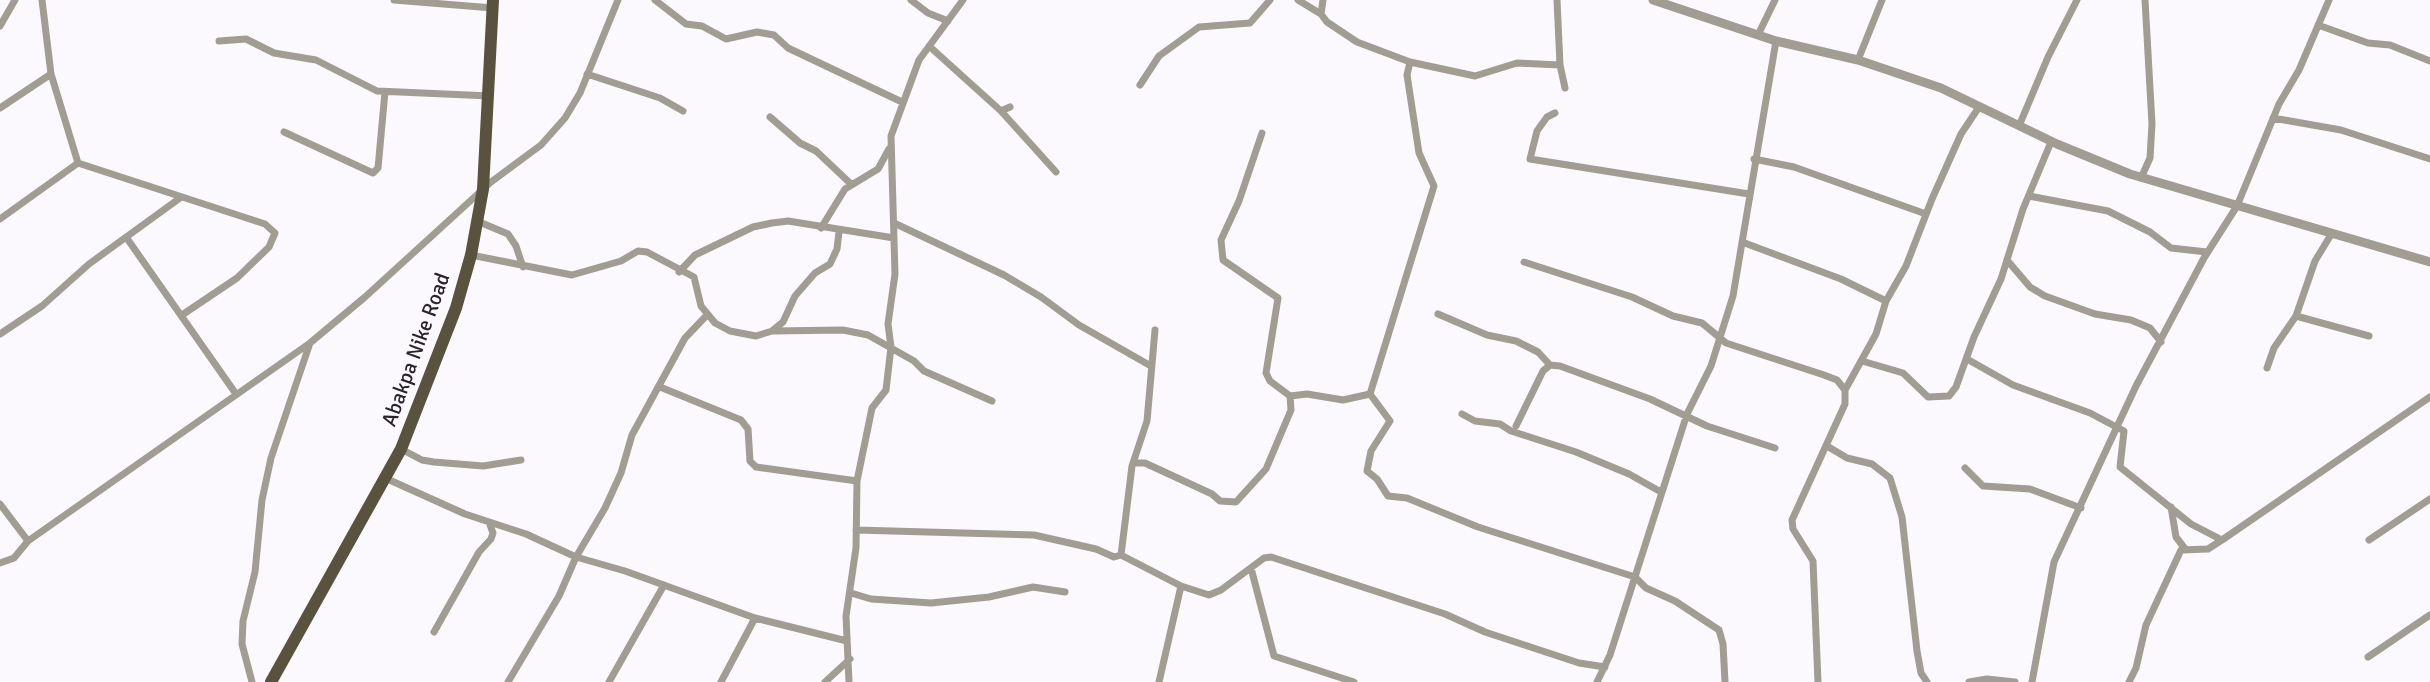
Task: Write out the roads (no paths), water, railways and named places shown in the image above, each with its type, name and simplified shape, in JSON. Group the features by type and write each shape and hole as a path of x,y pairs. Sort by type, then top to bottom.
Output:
{"main road":[{"name":"Abakpa Nike Road","path":"271,682 401,449 442,349 471,255 483,189 493,4"}],"street":[{"path":"0,26 15,0"},
{"path":"42,0 51,74 78,163"},
{"path":"394,0 493,4"},
{"path":"0,563 14,558 28,541 310,343 483,189 553,134 572,108 618,0"},
{"path":"655,0 686,24 702,26 726,39 757,32 774,35 788,48 902,102"},
{"path":"911,0 928,13 948,21"},
{"path":"821,228 851,184 877,169 889,148 902,102 929,46 963,0"},
{"path":"1140,85 1159,57 1199,27 1250,23 1270,0"},
{"path":"1298,0 1357,42 1410,62 1475,76 1517,63 1560,65"},
{"path":"1321,14 1323,0"},
{"path":"1557,0 1560,65 1565,88"},
{"path":"1653,0 1776,41 1858,60 1941,88 2051,142 2141,178 2430,262"},
{"path":"1758,35 1774,0"},
{"path":"1858,60 1882,0"},
{"path":"2019,126 2048,57 2077,0"},
{"path":"2141,178 2150,158 2152,124 2145,0"},
{"path":"2032,682 2054,562 2118,427 2207,252 2237,206 2273,118 2299,70 2329,0"},
{"path":"2318,25 2368,43 2390,45 2430,61"},
{"path":"219,41 246,39 274,53 316,60 371,89 386,92 490,96"},
{"path":"1597,682 1605,667 1687,414 1706,378 1733,296 1776,41"},
{"path":"929,46 1000,111 1056,172"},
{"path":"1370,394 1434,186 1419,153 1407,75 1410,62"},
{"path":"0,108 51,74"},
{"path":"587,74 660,98 683,111"},
{"path":"284,132 373,173 378,168 386,92"},
{"path":"1000,111 1010,107"},
{"path":"1818,682 1813,561 1793,529 1792,520 1845,404 1845,390 1876,334 1886,301 1906,266 1962,134 1979,107"},
{"path":"1555,113 1547,117 1537,131 1530,159 1749,194"},
{"path":"770,117 800,143 816,151 851,184"},
{"path":"2273,118 2341,130 2430,159"},
{"path":"1262,133 1240,201 1221,240 1223,260 1278,298 1266,373 1270,381 1290,396 1307,394 1343,400 1370,394"},
{"path":"1862,361 1903,373 1928,397 1950,396 2007,260 2051,142"},
{"path":"849,682 846,616 851,593 857,481 872,408 886,390 891,347 888,324 895,274 889,148"},
{"path":"1754,159 1794,167 1926,214"},
{"path":"78,163 265,224 275,233 269,247 247,269 182,315"},
{"path":"0,219 78,163"},
{"path":"2029,196 2108,211 2141,227 2171,248 2207,252"},
{"path":"0,334 42,306 89,264 180,198"},
{"path":"477,221 508,234 516,246 523,267"},
{"path":"679,272 695,255 753,227 788,221 839,232 894,238"},
{"path":"894,223 1004,275 1041,297 1079,326 1151,366"},
{"path":"772,331 783,322 797,293 815,273 830,264 837,249 839,232"},
{"path":"2267,368 2274,348 2296,316 2315,261 2332,233"},
{"path":"126,237 236,394"},
{"path":"1742,242 1841,279 1886,301"},
{"path":"471,255 523,267 579,275 621,261 640,251 694,277 698,299 707,315 724,328 756,336 772,331 843,330 868,335 891,347 924,371 992,401"},
{"path":"2007,260 2030,288 2037,292 2095,314 2131,320 2150,328 2161,342"},
{"path":"1524,262 1632,297 1673,316 1702,323 1719,339 1837,380 1845,390"},
{"path":"1438,314 1488,335 1516,341 1538,352 1550,365 1581,373 1687,414 1707,426 1775,448"},
{"path":"508,682 559,596 576,557 605,508 621,473 632,435 685,338 707,315"},
{"path":"2296,316 2368,336"},
{"path":"1121,555 1133,463 1147,421 1155,330"},
{"path":"252,682 242,643 243,621 255,572 262,500 274,446 310,343"},
{"path":"1967,359 2013,385 2090,412 2124,431 2120,467 2204,533 2222,540"},
{"path":"1516,426 1543,370 1550,365"},
{"path":"660,387 741,419 748,429 750,461 756,467 857,481"},
{"path":"1370,394 1390,421 1371,451 1367,471 1377,479 1388,496 1407,498 1478,527 1635,577 1646,589 1675,601 1719,630 1726,682"},
{"path":"1133,463 1145,463 1212,494 1220,501 1236,502 1266,469 1291,410 1290,396"},
{"path":"2129,682 2136,668 2146,625 2181,550 2208,549 2430,397"},
{"path":"1462,414 1475,421 1500,424 1511,432 1576,452 1629,474 1661,492"},
{"path":"1827,446 1847,458 1872,464 1890,478 1902,517 1917,651 1921,673 1927,682"},
{"path":"401,449 422,460 435,462 483,466 521,460"},
{"path":"1965,467 1983,486 2030,489 2081,508"},
{"path":"385,478 489,522 526,534 576,557 755,618 848,641"},
{"path":"2369,540 2430,499"},
{"path":"0,505 28,541"},
{"path":"2171,506 2176,537 2186,550"},
{"path":"434,632 466,573 491,539 493,533 489,522"},
{"path":"856,530 1014,532 1085,546 1114,557 1121,555 1197,593 1214,594 1264,558 1278,558 1446,614 1485,632 1579,663 1605,667"},
{"path":"1251,568 1274,656 1354,682"},
{"path":"609,682 664,585"},
{"path":"1159,682 1181,586"},
{"path":"851,593 881,600 931,603 979,599 1033,587 1065,592"},
{"path":"2368,657 2430,615"},
{"path":"721,682 755,618"},
{"path":"825,682 850,659"},
{"path":"1969,682 1987,679 2015,682"}]}
